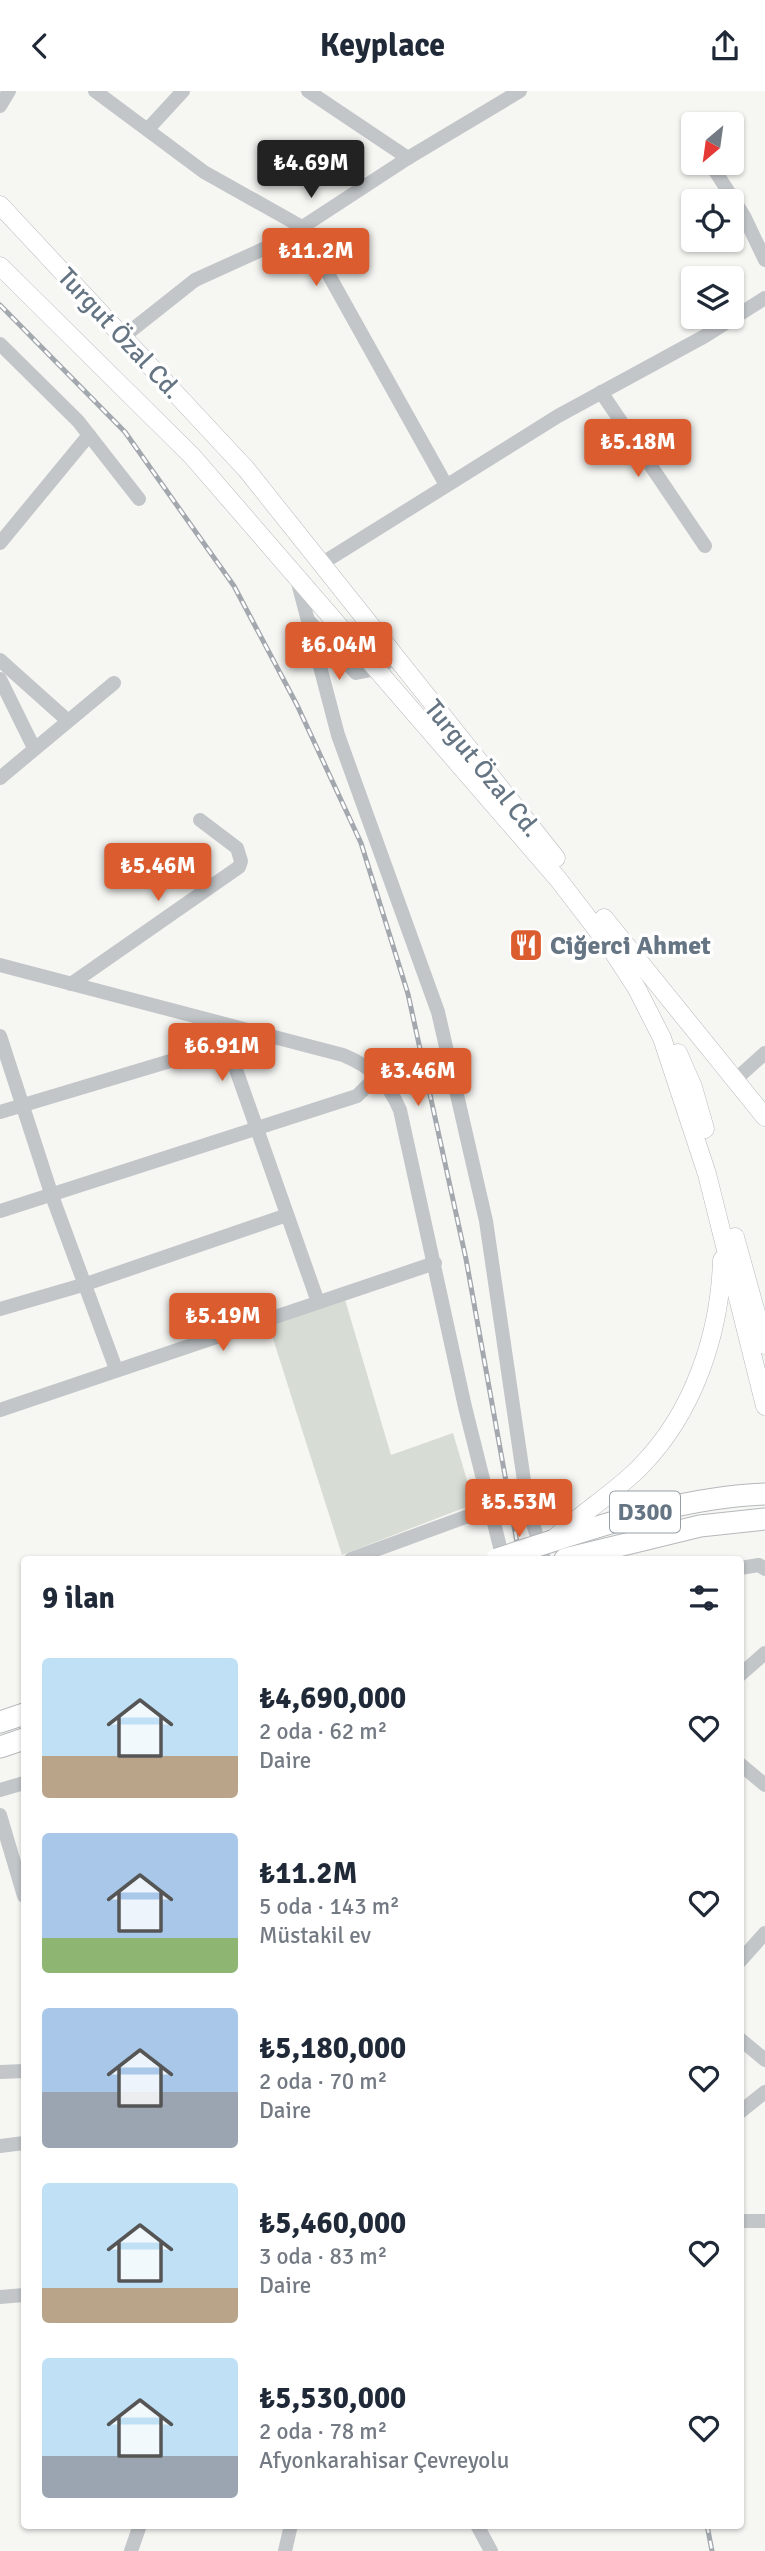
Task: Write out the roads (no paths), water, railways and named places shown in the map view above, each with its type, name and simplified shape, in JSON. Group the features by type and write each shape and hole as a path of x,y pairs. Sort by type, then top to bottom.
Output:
{"highway":[{"name":"D300","path":"513,1556 548,1550 632,1515 741,1495 765,1494"},
{"name":"D300","path":"576,1556 700,1526 758,1519"},
{"path":"0,1722 21,1715"},
{"path":"0,1747 21,1740"}],"main road":[{"name":"Turgut Özal Cd.","path":"0,205 246,469 615,942"},
{"name":"Turgut Özal Cd.","path":"0,266 192,456 765,1117"},
{"path":"615,942 662,1038 707,1174 765,1405"},
{"path":"615,942 664,1019 693,1087 765,1345"},
{"path":"548,1550 643,1464 681,1410 712,1336 720,1298 724,1242"}],"street":[{"path":"0,106 9,91"},
{"path":"95,91 204,172 302,227 446,485"},
{"path":"148,129 183,91"},
{"path":"308,91 408,158"},
{"path":"123,337 195,280 281,241 408,158 520,91"},
{"path":"718,175 744,216 765,260"},
{"path":"321,564 601,392 705,336 765,298"},
{"path":"2,351 89,435 139,499"},
{"path":"601,392 705,546"},
{"path":"0,543 89,435"},
{"path":"297,577 338,735 438,1012 486,1221 528,1508 548,1550"},
{"path":"305,616 340,659 356,673 376,669 394,657"},
{"path":"0,660 67,720"},
{"path":"0,679 34,748"},
{"path":"0,778 114,683"},
{"path":"71,984 239,867 241,861 237,848 200,820"},
{"path":"0,965 344,1055 378,1075 387,1085 400,1110 502,1556"},
{"path":"0,1036 4,1062 22,1105 52,1196 116,1369"},
{"path":"0,1112 228,1044 318,1302"},
{"path":"735,1080 765,1053"},
{"path":"0,1211 357,1095 378,1075"},
{"path":"0,1309 86,1284 287,1215"},
{"path":"0,1410 435,1263"},
{"path":"359,1556 490,1508"},
{"path":"744,1567 759,1565 765,1569"},
{"path":"744,1671 765,1653"},
{"path":"744,1767 765,1784"},
{"path":"0,1790 21,1784"},
{"path":"0,1815 21,1886"},
{"path":"744,1957 765,1933"},
{"path":"744,2042 765,2060"},
{"path":"0,2072 21,2071"},
{"path":"744,2109 765,2092"},
{"path":"0,2146 21,2143"},
{"path":"744,2221 765,2221"},
{"path":"0,2297 21,2295"},
{"path":"131,2551 139,2529"},
{"path":"285,2551 290,2529"},
{"path":"479,2529 491,2551"}],"railway":[{"path":"0,305 125,432 234,586 297,705 361,843 408,994 466,1259 519,1556"},
{"path":"708,2529 712,2551"}],"place":[{"name":"Ciğerci Ahmet","path":"526,945"}]}
